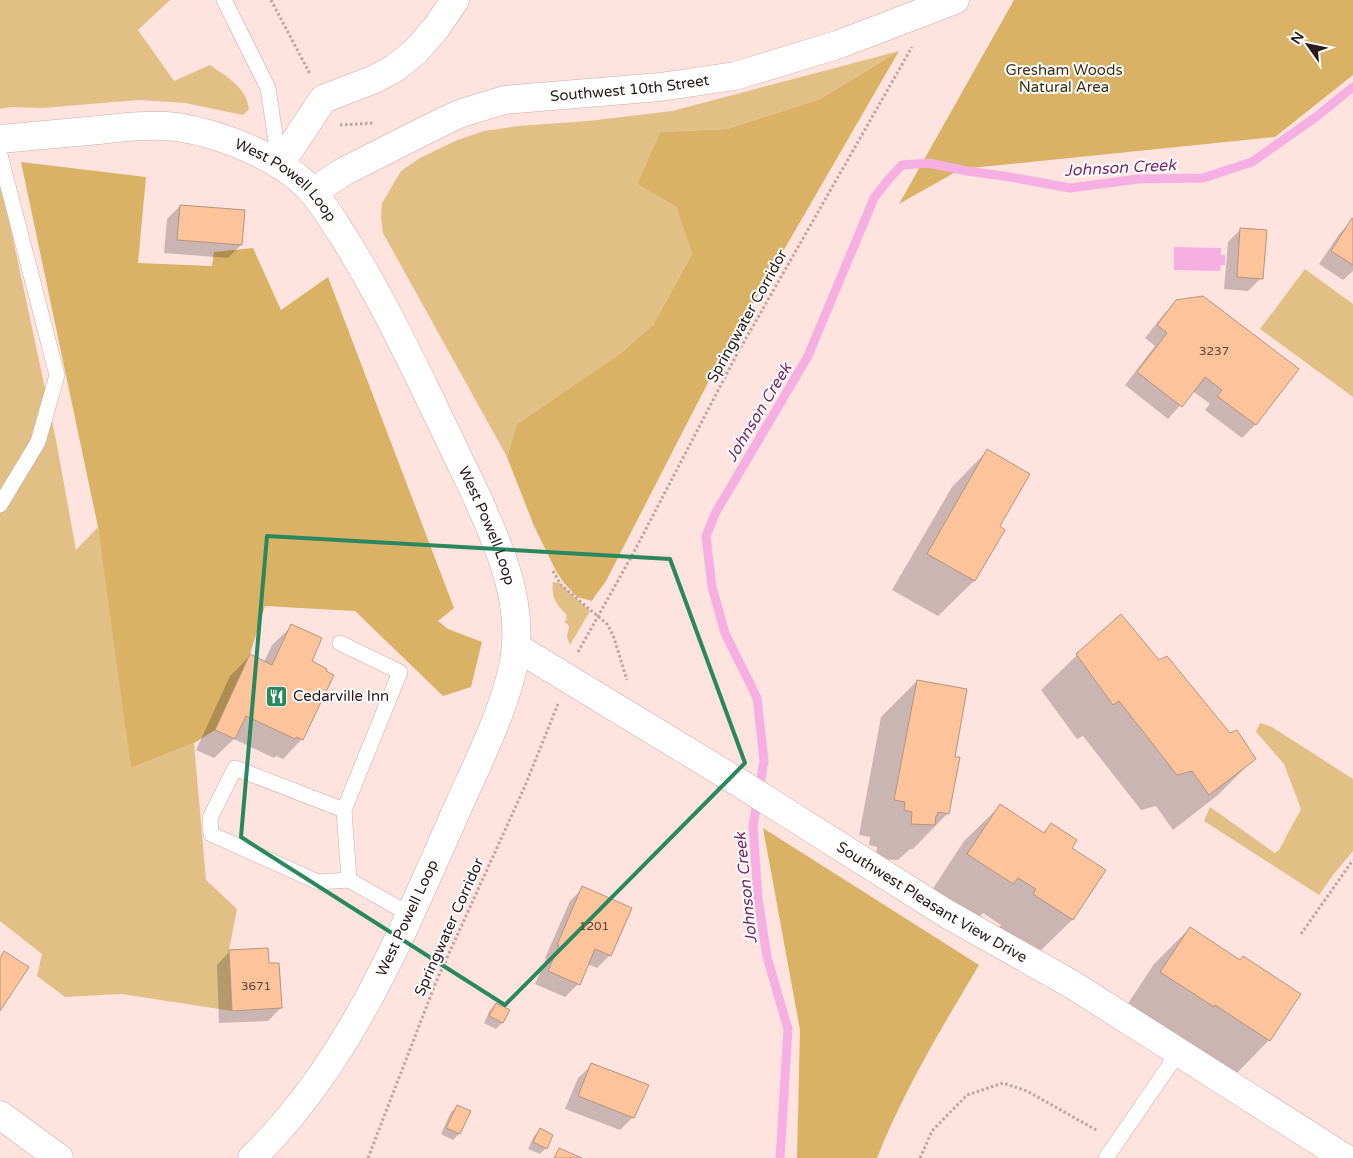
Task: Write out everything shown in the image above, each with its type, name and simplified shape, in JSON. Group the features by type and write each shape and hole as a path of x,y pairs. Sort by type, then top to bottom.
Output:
{"street":[{"path":"280,164 323,99 375,79 394,68 416,50 436,28 455,0"},
{"name":"Southwest 10th Street","path":"313,192 343,172 459,114 504,100 660,87 735,76 837,45 945,4"},
{"name":"West Powell Loop","path":"0,139 143,126 174,127 224,138 253,150 280,164 313,192 347,242 389,316 496,540 510,584 516,618 516,646 511,673 494,722 409,914 372,991 327,1069 290,1117 252,1158"},
{"name":"Southwest Pleasant View Drive","path":"516,646 738,782 947,914 1074,985 1345,1158"},
{"path":"0,1115 59,1158"}],"lane":[{"path":"224,0 268,88 280,164"},
{"path":"0,155 57,375 38,442 0,505"},
{"path":"340,643 400,672 344,810 349,880"},
{"path":"344,810 235,768 210,818 211,834 318,882 349,880 409,914"},
{"path":"1106,1158 1178,1053"}],"path":[{"name":"Springwater Corridor","path":"580,647 635,550 736,356 945,4"},
{"path":"553,571 561,584 607,624 613,635 637,720"},
{"name":"Springwater Corridor","path":"368,1158 436,982 525,786 556,709"},
{"path":"1302,934 1353,860"},
{"path":"920,1158 932,1131 967,1095 1003,1083 1027,1092 1117,1142"}],"highlighted area":[{"path":"267,536 670,559 745,763 505,1005 241,837"}],"shaded area":[{"path":"0,0 170,0 138,30 174,81 210,65 235,83 244,95 249,109 243,115 185,103 139,100 42,108 11,107 0,109"},
{"path":"899,51 820,99 727,129 660,132 637,184 676,207 692,254 653,325 621,353 517,424 507,457 383,233 382,203 401,171 420,158 455,141 484,131 672,111"},
{"path":"0,178 56,440 76,550 98,527 117,648 131,768 194,743 206,880 237,909 229,950 232,1011 122,994 65,997 37,976 42,954 0,921"},
{"path":"1174,247 1221,248 1221,255 1225,255 1225,265 1221,265 1220,271 1174,270"},
{"path":"1305,269 1353,304 1353,397 1260,329"},
{"path":"553,582 559,583 590,611 570,645 567,637 569,626 564,621 567,620 566,614 555,600"},
{"path":"1260,723 1272,727 1353,779 1353,851 1319,895 1204,821 1210,807 1275,853 1279,850 1301,809 1284,764 1256,732"}],"green space":[{"name":"Gresham Woods Natural Area","path":"1014,0 1353,0 1353,75 1275,137 961,169 899,204"},
{"path":"899,51 715,369 606,581 592,601 577,597 556,571 534,526 507,457 517,424 621,353 653,325 692,254 676,207 637,184 660,132 727,129 820,99"},
{"path":"21,162 146,177 138,263 212,266 214,252 253,248 281,310 328,277 454,608 438,621 448,629 482,642 471,687 443,696 355,611 265,606 250,654 215,730 194,743 131,768 98,527"},
{"path":"763,828 979,965 911,1083 877,1158 797,1158 800,1030"}],"building":[{"path":"180,205 245,210 242,245 177,240"},
{"path":"1353,219 1353,265 1331,251"},
{"path":"1240,228 1267,230 1263,279 1237,277"},
{"path":"1203,296 1299,369 1256,425 1217,396 1222,390 1205,377 1182,407 1137,372 1167,333 1157,325 1176,300"},
{"path":"987,449 1030,474 1000,526 1005,530 975,581 927,554"},
{"path":"1121,614 1159,660 1167,656 1230,733 1237,730 1256,759 1209,795 1192,771 1177,775 1119,701 1113,705 1076,654"},
{"name":"Cedarville Inn","path":"291,624 322,638 312,661 334,675 303,740 296,737 295,739 246,716 235,739 215,730 250,654 272,665"},
{"path":"917,680 967,689 955,757 960,757 949,814 938,812 935,825 911,824 912,812 904,810 905,802 894,800"},
{"path":"1000,804 1044,833 1051,823 1077,840 1072,848 1106,870 1073,920 1033,894 1036,889 1018,878 1013,884 967,854"},
{"path":"582,886 632,908 611,956 595,949 580,985 548,971"},
{"path":"1190,927 1240,960 1243,956 1301,994 1270,1041 1160,972"},
{"path":"268,948 269,963 279,963 282,1008 232,1011 229,950"},
{"path":"4,951 29,967 0,1011 0,958"},
{"path":"496,1003 510,1010 503,1023 489,1016"},
{"path":"591,1063 649,1085 634,1118 578,1096"},
{"path":"457,1105 471,1111 460,1134 446,1128"},
{"path":"540,1128 553,1135 547,1149 533,1142"},
{"path":"559,1148 582,1158 554,1158"}],"waterway":[{"name":"Johnson Creek","path":"780,1158 788,1029 767,957 758,898 753,826 764,761 757,698 725,633 712,587 706,536 716,512 808,356 874,198 902,165 929,163 1070,188 1138,179 1203,178 1252,162 1316,117 1353,87"}],"place":[{"name":"Cedarville Inn","path":"277,696"}]}
